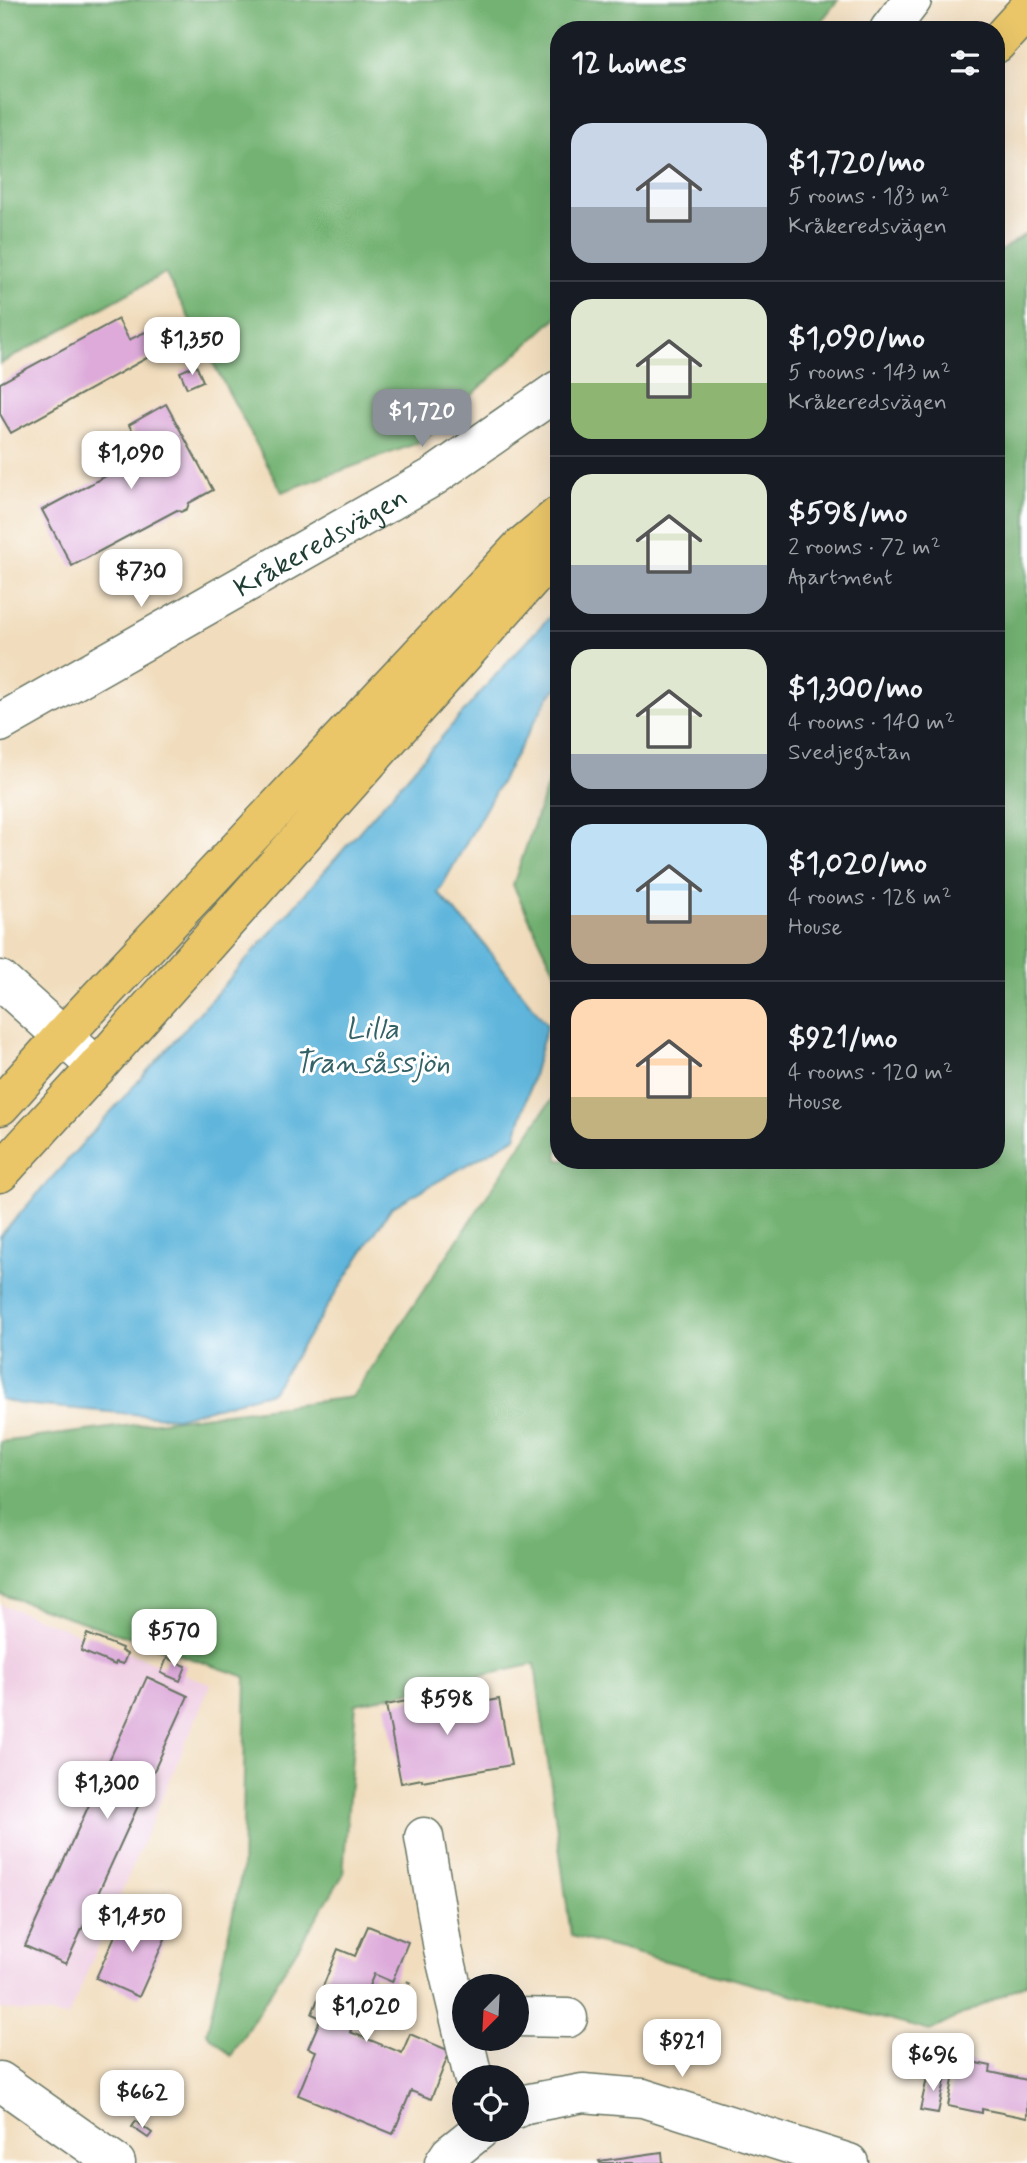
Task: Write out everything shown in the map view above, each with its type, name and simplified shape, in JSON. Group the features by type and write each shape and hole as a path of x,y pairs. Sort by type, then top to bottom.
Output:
{"main road":[{"path":"1005,34 1027,10"},
{"path":"0,1106 521,547 550,523"},
{"path":"0,1173 550,555"}],"street":[{"path":"896,21 912,0"},
{"name":"Kråkeredsvägen","path":"0,723 433,477 550,396"},
{"path":"0,980 97,1067"},
{"path":"424,1837 452,1984"},
{"path":"529,2017 568,2018"},
{"path":"0,2081 116,2163"},
{"path":"529,2103 583,2093 643,2098 849,2163"},
{"path":"444,2163 450,2154 465,2142"}],"shaded area":[{"path":"0,1604 211,1684 68,2017 0,2009"}],"green space":[{"path":"0,0 838,0 821,21 550,21 550,323 421,442 282,492 165,273 0,364"},
{"path":"1027,233 1027,1983 930,2031 571,1936 535,1664 356,1704 343,1875 231,2056 207,2033 242,1871 246,1677 0,1594 0,1442 352,1397 550,1102 550,1169 1005,1169 1005,248"},
{"path":"550,777 550,961 513,885"}],"water":[{"name":"Lilla Transåssjön","path":"550,616 550,695 438,893 476,934 547,1025 516,1137 391,1208 272,1392 176,1418 20,1404 0,1399 0,1236"}],"building":[{"path":"118,319 129,340 145,332 156,353 11,433 0,414 0,383"},
{"path":"196,365 203,381 187,388 180,372"},
{"path":"166,404 213,490 189,503 187,509 181,512 177,510 72,566 42,510 145,455 129,425"},
{"path":"87,1634 122,1648 121,1651 127,1654 123,1664 116,1662 115,1665 81,1651"},
{"path":"167,1658 186,1666 180,1681 161,1673"},
{"path":"147,1677 188,1696 66,1964 25,1946"},
{"path":"464,1690 467,1705 499,1699 511,1765 401,1783 386,1705"},
{"path":"126,1911 169,1930 139,1997 96,1978"},
{"path":"368,1926 408,1942 392,1982 374,1974 350,2032 402,2053 410,2034 450,2051 431,2099 411,2091 393,2134 298,2095 316,2051 308,2048 321,2018 312,2014 338,1949 355,1956"},
{"path":"937,2045 950,2047 948,2058 935,2056"},
{"path":"957,2059 991,2066 990,2072 1027,2080 1027,2118 982,2109 982,2113 948,2106"},
{"path":"928,2073 946,2076 938,2113 920,2110"},
{"path":"136,2121 152,2133 148,2138 132,2127"},
{"path":"662,2152 663,2163 599,2161"}]}
